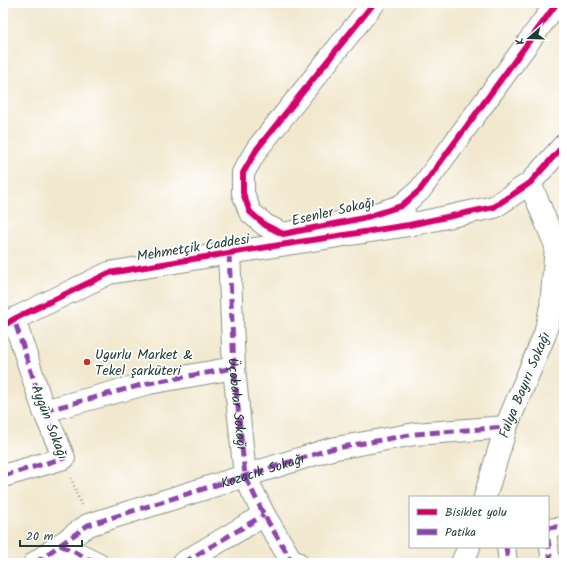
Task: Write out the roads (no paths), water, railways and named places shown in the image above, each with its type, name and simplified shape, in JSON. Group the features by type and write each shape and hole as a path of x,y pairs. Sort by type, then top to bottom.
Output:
{"street":[{"name":"Esenler Sokağı","path":"374,3 257,149 244,173 243,193 250,212 265,225 283,234 364,218 405,216 420,190 557,3"},
{"name":"Mehmetçik Caddesi","path":"8,322 109,273 229,253 405,216 494,207 530,183 564,144"},
{"path":"530,183 556,246 564,273"},
{"name":"Fulya Bayırı Sokağı","path":"485,496 506,427 545,334 551,307 556,246"},
{"name":"Üçobalar Sokağı","path":"229,253 234,368 245,476 264,515 291,560 298,563"},
{"name":"Aygün Sokağı","path":"3,476 64,458 8,322"},
{"path":"44,411 150,383 234,368"},
{"name":"Kozacık Sokağı","path":"35,563 88,524 338,448 415,434 506,427"},
{"path":"183,563 264,515"},
{"path":"549,528 564,526"},
{"path":"60,545 97,563"},
{"path":"549,547 551,563"},
{"path":"462,563 469,548"},
{"path":"506,548 508,563"}],"place":[{"name":"Ugurlu Market & Tekel şarküteri","path":"87,362"}]}
